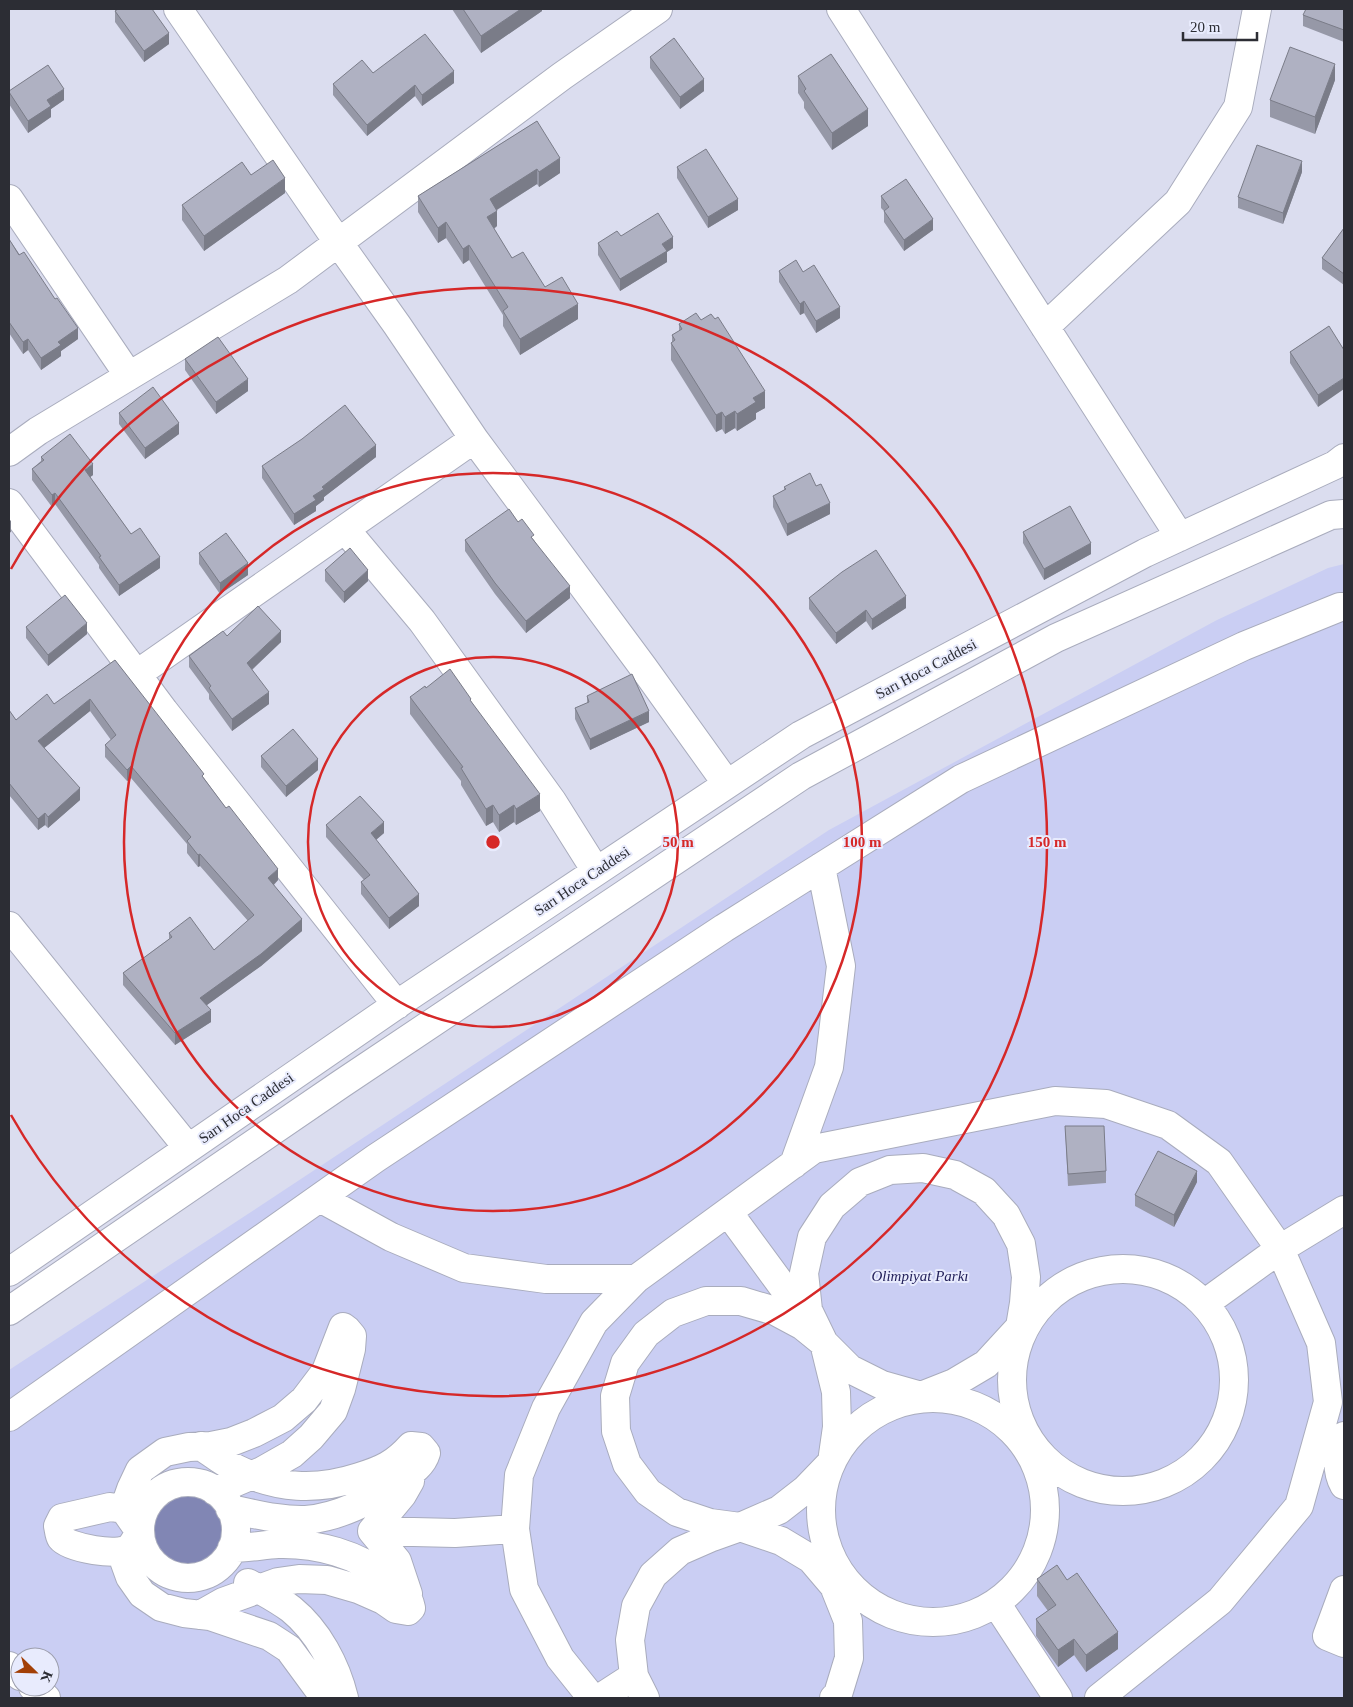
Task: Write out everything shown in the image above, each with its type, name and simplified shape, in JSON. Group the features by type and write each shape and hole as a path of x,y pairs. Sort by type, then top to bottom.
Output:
{"street":[{"path":"178,9 474,439 638,659 727,784"},
{"path":"9,452 38,431 288,280 562,76 658,9"},
{"path":"841,9 1180,537"},
{"path":"1045,327 1178,202 1238,107 1257,9"},
{"path":"9,199 129,376"},
{"path":"137,674 474,439"},
{"name":"Sarı Hoca Caddesi","path":"9,1272 397,1005 801,735 1136,558 1335,465 1344,458"},
{"path":"9,502 137,674 397,1005"},
{"path":"9,1311 358,1073 801,776 1056,638 1331,515 1344,514"},
{"path":"345,529 422,621 552,801 596,872"},
{"path":"9,1417 376,1158 724,928 961,779 1244,646 1344,607"},
{"path":"794,1164 829,1067 841,966 821,867"},
{"path":"9,926 188,1148"},
{"path":"592,1698 560,1658 524,1589 515,1529 519,1475 546,1408 594,1322 636,1279 814,1149 1055,1101 1106,1104 1168,1125 1219,1162 1280,1249 1320,1343 1328,1402 1299,1506 1220,1601 1099,1698"},
{"path":"600,1698 640,1687 630,1640 636,1606 653,1575 680,1551 740,1527 778,1510 806,1489 832,1462 856,1428 884,1409 921,1396 954,1383 986,1364 1020,1327 1043,1303 1073,1280 1110,1269 1148,1270 1183,1285 1211,1310 1229,1342 1236,1376 1231,1412 1215,1444 1190,1470 1158,1487 1123,1492 1088,1487 1056,1470 1032,1444 1016,1410 1012,1372 1020,1327 1024,1303 1026,1277 1021,1244 1006,1215 984,1191 955,1175 923,1168 890,1170 860,1182 832,1206 812,1237 804,1273 808,1310 824,1343 836,1392 837,1427 832,1462 824,1486 821,1519 828,1552 845,1581 869,1604 900,1618 933,1623 966,1618 996,1603 1020,1580 1037,1552 1045,1519 1042,1485 1030,1454 1009,1428 982,1409 950,1399 921,1396 882,1385 850,1369 824,1343 803,1326 775,1311 741,1301 706,1301 673,1313 646,1334 626,1363 615,1396 616,1431 627,1464 648,1492 677,1512 710,1522 740,1527 781,1541 811,1559 834,1586 848,1621 849,1658 838,1694 834,1698"},
{"path":"320,1198 391,1237 464,1268 546,1279 636,1279"},
{"path":"1204,1304 1280,1249 1344,1210"},
{"path":"728,1212 824,1343"},
{"path":"124,1509 140,1470 165,1452 231,1442 254,1434 283,1418 304,1400 326,1371 343,1327 348,1330 352,1336 352,1349 333,1411 311,1437 292,1454 252,1475 223,1500"},
{"path":"1344,1436 1338,1463 1344,1485"},
{"path":"201,1446 236,1469 281,1485 309,1487 342,1483 382,1470 411,1446 421,1447 426,1453 424,1460 416,1468 383,1492 340,1512 306,1520 281,1518 223,1500"},
{"path":"372,1531 402,1495 416,1468"},
{"path":"195,1482 210,1488 223,1500 236,1528 228,1557 218,1568 205,1575 190,1578 176,1577 162,1571 151,1561 143,1548 140,1532 142,1515 150,1501 163,1489 178,1483 195,1482"},
{"path":"110,1507 124,1509 140,1532 130,1548 121,1552 108,1552 68,1543 61,1538 58,1526 62,1518 110,1507"},
{"path":"372,1531 455,1533 515,1529"},
{"path":"200,1615 223,1602 278,1582 299,1579 327,1580 358,1589 383,1600 396,1609 408,1611 412,1608 397,1561 372,1531"},
{"path":"232,1548 294,1544 337,1551 382,1573 409,1598"},
{"path":"121,1552 130,1577 142,1594 161,1607 230,1622 268,1636 289,1650 324,1698"},
{"path":"212,1571 247,1583 291,1609 310,1629 324,1649 334,1666 344,1698"},
{"path":"1344,1590 1327,1636 1344,1643"},
{"path":"996,1603 1058,1698"}],"green space":[{"name":"Olimpiyat Parkı","path":"1344,564 1344,1698 9,1698 9,1370 829,830 1217,620 1328,568"}],"shaded area":[{"path":"185,1493 199,1496 211,1504 219,1516 222,1530 219,1544 211,1556 199,1564 185,1567 171,1564 159,1556 151,1544 148,1530 151,1516 159,1504 171,1496"}],"building":[{"path":"118,9 152,9 169,33 144,51 115,11"},
{"path":"463,9 521,9 481,36"},
{"path":"1306,9 1344,9 1344,30 1303,15"},
{"path":"425,34 454,71 422,95 415,85 367,125 333,84 362,60 373,73"},
{"path":"674,38 704,79 680,97 650,57"},
{"path":"1290,47 1335,64 1315,117 1270,100"},
{"path":"831,54 868,109 832,133 804,91 806,89 798,76"},
{"path":"48,65 64,89 47,100 51,106 28,121 9,91"},
{"path":"537,121 560,158 539,172 537,169 490,199 497,211 487,217 512,258 523,252 545,287 562,277 578,304 520,339 503,311 508,307 469,245 463,249 446,222 438,228 418,196"},
{"path":"1257,145 1302,161 1283,213 1238,197"},
{"path":"706,149 738,199 708,217 677,167"},
{"path":"273,160 285,178 204,236 182,205 242,162 251,175"},
{"path":"906,179 933,219 904,240 884,211 889,207 881,196"},
{"path":"658,213 673,237 662,244 667,251 620,279 598,243 617,231 621,236"},
{"path":"1344,228 1344,274 1322,258"},
{"path":"9,239 19,255 24,252 55,299 57,298 78,328 58,342 61,345 41,358 28,339 23,342 9,322"},
{"path":"796,260 803,272 814,265 840,307 816,321 804,301 800,304 779,271"},
{"path":"696,313 701,320 711,314 715,319 718,317 765,391 753,398 756,402 737,414 735,411 725,417 722,412 716,415 671,343 675,340 672,335 682,329 679,324"},
{"path":"1329,326 1344,350 1344,378 1318,395 1290,352"},
{"path":"218,337 248,379 216,402 185,359"},
{"path":"153,387 179,423 145,448 119,413"},
{"path":"345,405 376,445 322,487 324,489 313,496 316,500 294,514 262,466 302,439"},
{"path":"70,434 93,464 85,470 131,534 140,528 160,557 119,585 99,557 101,556 55,493 52,495 32,469 44,460 41,457"},
{"path":"810,473 816,486 821,484 830,503 787,524 773,496 786,489 784,487"},
{"path":"1070,506 1091,543 1044,569 1023,532"},
{"path":"509,509 518,522 522,519 534,535 531,537 570,586 526,621 495,583 465,540"},
{"path":"226,533 248,563 220,583 199,553"},
{"path":"350,548 368,570 344,592 325,570"},
{"path":"876,550 906,596 872,619 866,610 836,633 809,598 842,572"},
{"path":"65,595 87,623 48,655 26,627"},
{"path":"258,606 281,631 247,663 269,692 232,719 209,688 211,686 189,656 223,631 227,636"},
{"path":"115,660 204,774 202,776 226,808 229,806 278,869 268,878 302,919 261,954 200,998 211,1010 175,1033 123,973 172,937 169,933 190,917 214,950 254,915 200,854 198,855 187,841 191,837 131,766 127,770 105,745 116,735 90,699 38,741 80,788 48,817 45,813 38,819 9,783 9,710 16,720 47,694 54,704"},
{"path":"450,669 470,700 540,794 516,809 514,805 499,815 493,805 486,809 461,768 463,767 410,697 425,686 426,688"},
{"path":"632,674 649,711 590,739 575,708 589,702 587,696"},
{"path":"293,729 318,759 286,786 261,756"},
{"path":"360,796 384,822 371,833 419,894 389,918 361,882 370,875 326,825"},
{"path":"1065,1126 1104,1126 1106,1171 1068,1174"},
{"path":"1158,1151 1197,1171 1174,1215 1135,1195"},
{"path":"1057,1565 1067,1580 1077,1573 1118,1632 1086,1655 1074,1639 1058,1650 1036,1619 1056,1605 1037,1579"}]}
